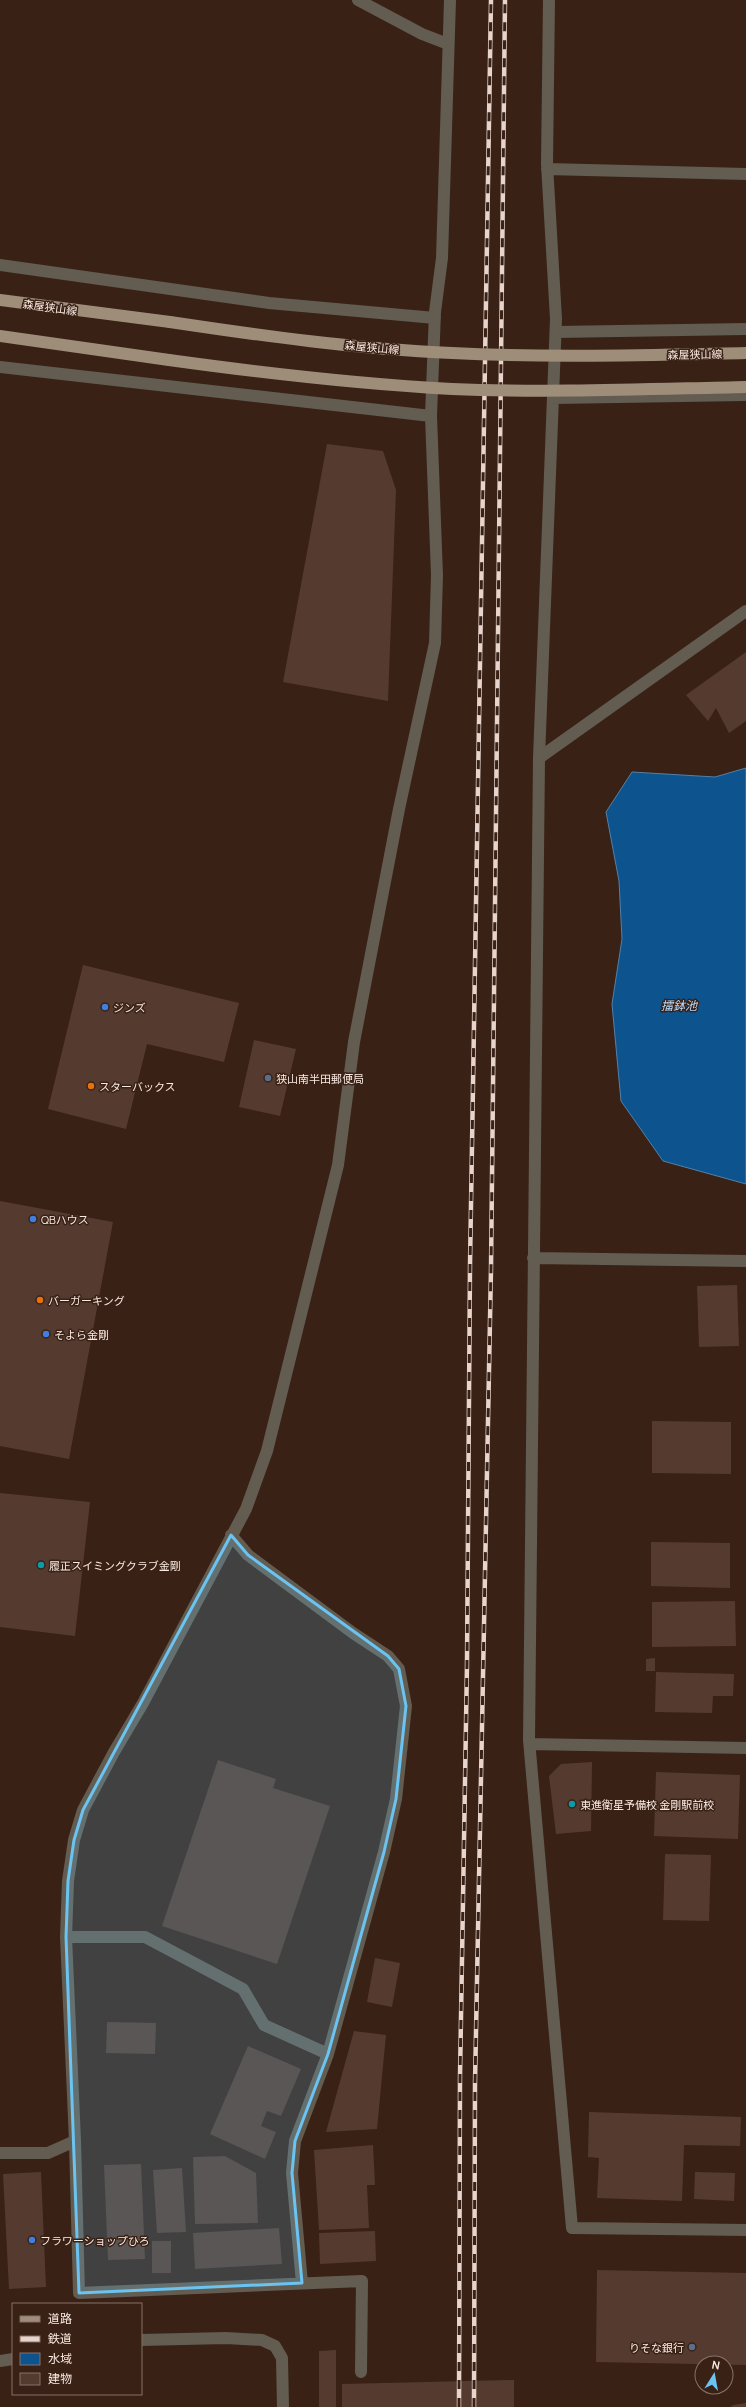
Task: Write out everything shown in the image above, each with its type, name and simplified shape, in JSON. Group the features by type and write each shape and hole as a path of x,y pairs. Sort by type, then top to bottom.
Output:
{"main road":[{"name":"森屋狭山線","path":"0,300 170,322 261,336 452,353 561,356 746,353"},
{"path":"0,336 169,360 354,382 454,389 563,390 746,387"}],"street":[{"path":"358,0 422,34 448,44"},
{"path":"361,2372 362,2281 302,2277 78,2293 79,2278 75,2141 66,1937 68,1881 74,1840 84,1810 246,1509 267,1451 338,1165 354,1042 399,809 435,643 437,575 431,416 435,318 442,258 450,0"},
{"path":"549,0 547,169 556,332 539,758 533,1258 530,1744 572,2228 746,2230"},
{"path":"547,169 746,174"},
{"path":"0,265 269,303 435,318"},
{"path":"556,332 746,329"},
{"path":"0,367 431,416"},
{"path":"553,398 746,395"},
{"path":"539,758 746,611"},
{"path":"533,1258 746,1261"},
{"path":"231,1535 248,1555 353,1633 388,1656 399,1669 406,1706 396,1800 384,1852 328,2054 295,2140 292,2173 302,2277"},
{"path":"530,1744 746,1748"},
{"path":"66,1937 145,1937 242,1988 264,2025 328,2054"},
{"path":"0,2153 48,2153 75,2141"},
{"path":"142,2340 226,2338 262,2340 275,2346 282,2358 284,2407"},
{"path":"0,2361 12,2359"}],"highlighted area":[{"path":"231,1535 248,1555 388,1656 399,1669 406,1706 396,1799 384,1852 328,2054 295,2141 292,2173 302,2283 79,2293 66,1937 68,1881 74,1840 83,1810"}],"water":[{"name":"擂鉢池","path":"746,768 746,1184 663,1161 621,1101 612,1004 622,939 619,881 606,812 632,772 715,777"}],"building":[{"path":"327,444 383,451 396,490 388,701 283,682"},
{"path":"746,652 746,721 729,733 716,708 708,721 686,695"},
{"path":"83,965 239,1003 224,1062 147,1044 126,1129 48,1109"},
{"path":"254,1040 296,1049 280,1116 239,1107"},
{"name":"そよら金剛","path":"0,1201 113,1222 69,1459 0,1446"},
{"path":"737,1285 739,1346 699,1347 697,1286"},
{"path":"652,1421 731,1422 731,1474 652,1473"},
{"name":"履正スイミングクラブ金剛","path":"0,1493 90,1502 75,1636 0,1627"},
{"path":"651,1542 730,1543 730,1588 651,1586"},
{"path":"735,1601 736,1646 652,1647 652,1602"},
{"path":"655,1658 655,1671 646,1671 646,1659"},
{"path":"656,1672 734,1674 733,1696 713,1696 712,1713 655,1712"},
{"path":"218,1760 276,1779 273,1788 330,1806 277,1964 162,1926"},
{"name":"東進衛星予備校 金剛駅前校","path":"592,1762 591,1831 556,1834 549,1776 561,1764"},
{"path":"656,1772 740,1775 738,1839 654,1836"},
{"path":"665,1854 711,1855 709,1921 663,1920"},
{"path":"375,1958 400,1963 392,2007 367,2002"},
{"path":"107,2022 156,2023 155,2054 106,2053"},
{"path":"354,2031 386,2035 377,2129 326,2132"},
{"path":"248,2046 301,2069 281,2116 267,2111 261,2126 276,2132 265,2159 210,2134"},
{"path":"589,2112 741,2117 740,2146 684,2145 682,2201 597,2198 599,2158 588,2157"},
{"path":"373,2145 375,2185 367,2185 369,2228 319,2230 314,2150"},
{"path":"225,2156 256,2173 258,2223 195,2224 193,2157"},
{"path":"141,2164 145,2259 108,2260 104,2165"},
{"path":"182,2168 186,2232 157,2233 153,2170"},
{"path":"41,2172 46,2287 9,2289 3,2174"},
{"path":"695,2172 735,2173 734,2201 694,2199"},
{"path":"279,2228 282,2264 195,2269 193,2233"},
{"path":"375,2231 376,2261 320,2264 319,2233"},
{"path":"152,2241 171,2241 171,2273 152,2273"},
{"path":"597,2270 746,2273 746,2365 734,2365 734,2355 694,2355 694,2364 596,2362"},
{"path":"336,2350 336,2407 319,2407 319,2351"},
{"path":"514,2380 514,2407 342,2407 342,2384"},
{"path":"746,2403 746,2407 730,2407 733,2405"}],"railway":[{"path":"459,2407 460,2077 467,1664 470,1266 491,0"},
{"path":"474,2407 475,2083 491,1269 505,0"}],"place":[{"name":"ジンズ","path":"105,1007"},
{"name":"狭山南半田郵便局","path":"268,1078"},
{"name":"スターバックス","path":"91,1086"},
{"name":"QBハウス","path":"33,1219"},
{"name":"バーガーキング","path":"40,1300"},
{"name":"そよら金剛","path":"46,1334"},
{"name":"履正スイミングクラブ金剛","path":"41,1565"},
{"name":"東進衛星予備校 金剛駅前校","path":"572,1804"},
{"name":"フラワーショップひろ","path":"32,2240"},
{"name":"りそな銀行","path":"692,2347"}]}
